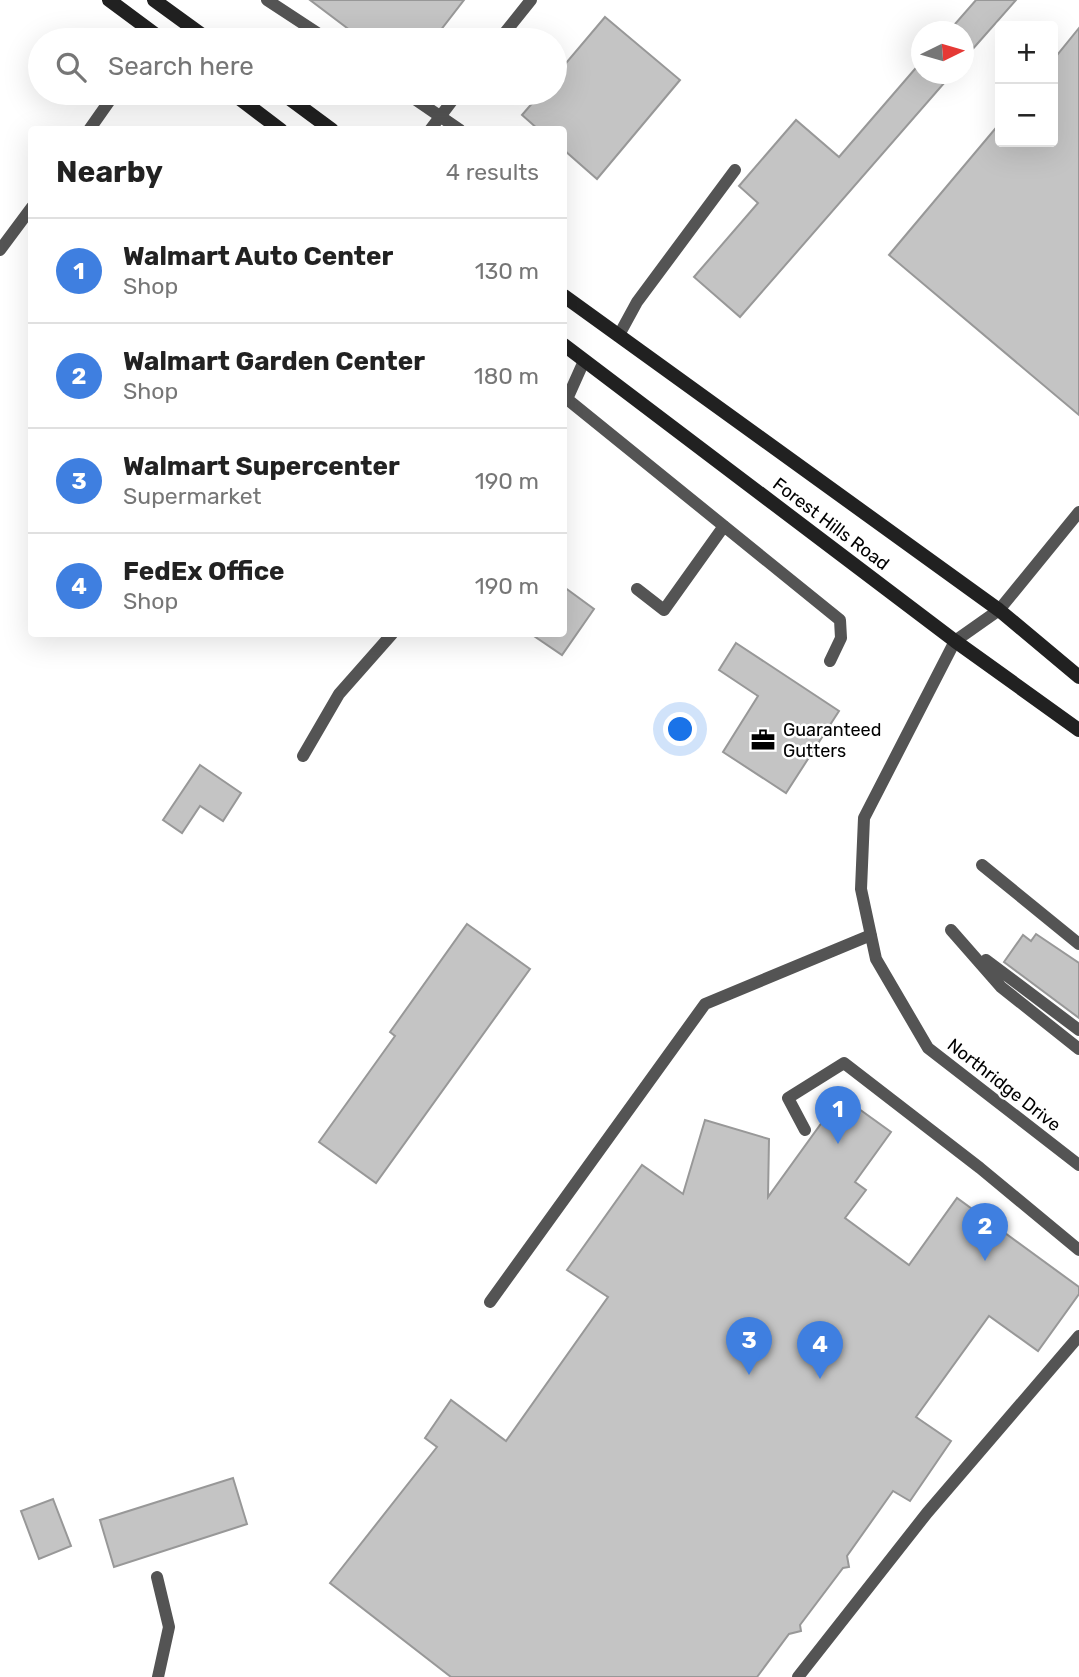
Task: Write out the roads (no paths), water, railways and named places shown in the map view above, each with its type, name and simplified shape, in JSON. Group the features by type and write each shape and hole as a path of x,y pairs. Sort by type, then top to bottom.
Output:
{"street":[{"path":"109,0 144,28"},
{"path":"154,0 192,28"},
{"path":"249,105 276,126"},
{"path":"298,105 327,126"},
{"name":"Forest Hills Road","path":"567,298 999,610 1079,677"},
{"name":"Forest Hills Road","path":"567,347 955,641 1079,730"}],"lane":[{"path":"267,0 310,28"},
{"path":"509,28 531,0"},
{"path":"92,126 107,105"},
{"path":"425,105 455,126"},
{"path":"433,126 448,105"},
{"path":"619,335 637,302 735,170"},
{"path":"0,250 28,212"},
{"path":"567,397 584,361"},
{"path":"567,403 840,620 841,638 830,661"},
{"path":"955,641 999,610 1079,512"},
{"path":"637,589 664,610 724,526"},
{"path":"303,756 340,694 390,637"},
{"name":"Northridge Drive","path":"955,641 864,818 861,889 876,959 928,1048 1079,1165"},
{"path":"982,865 1079,944"},
{"path":"1079,1030 1002,974 951,930 1001,987 1079,1049"},
{"path":"490,1302 705,1004 871,935"},
{"path":"805,1130 788,1098 844,1063 981,1168 1079,1250"},
{"path":"798,1677 927,1513 1079,1336"},
{"path":"157,1577 169,1627 158,1677"}],"place":[{"name":"Guaranteed Gutters","path":"763,740"},
{"name":"Walmart Auto Center","path":"838,1144"},
{"name":"Walmart Garden Center","path":"985,1261"},
{"name":"Walmart Supercenter","path":"749,1375"},
{"name":"FedEx Office","path":"820,1379"}]}
